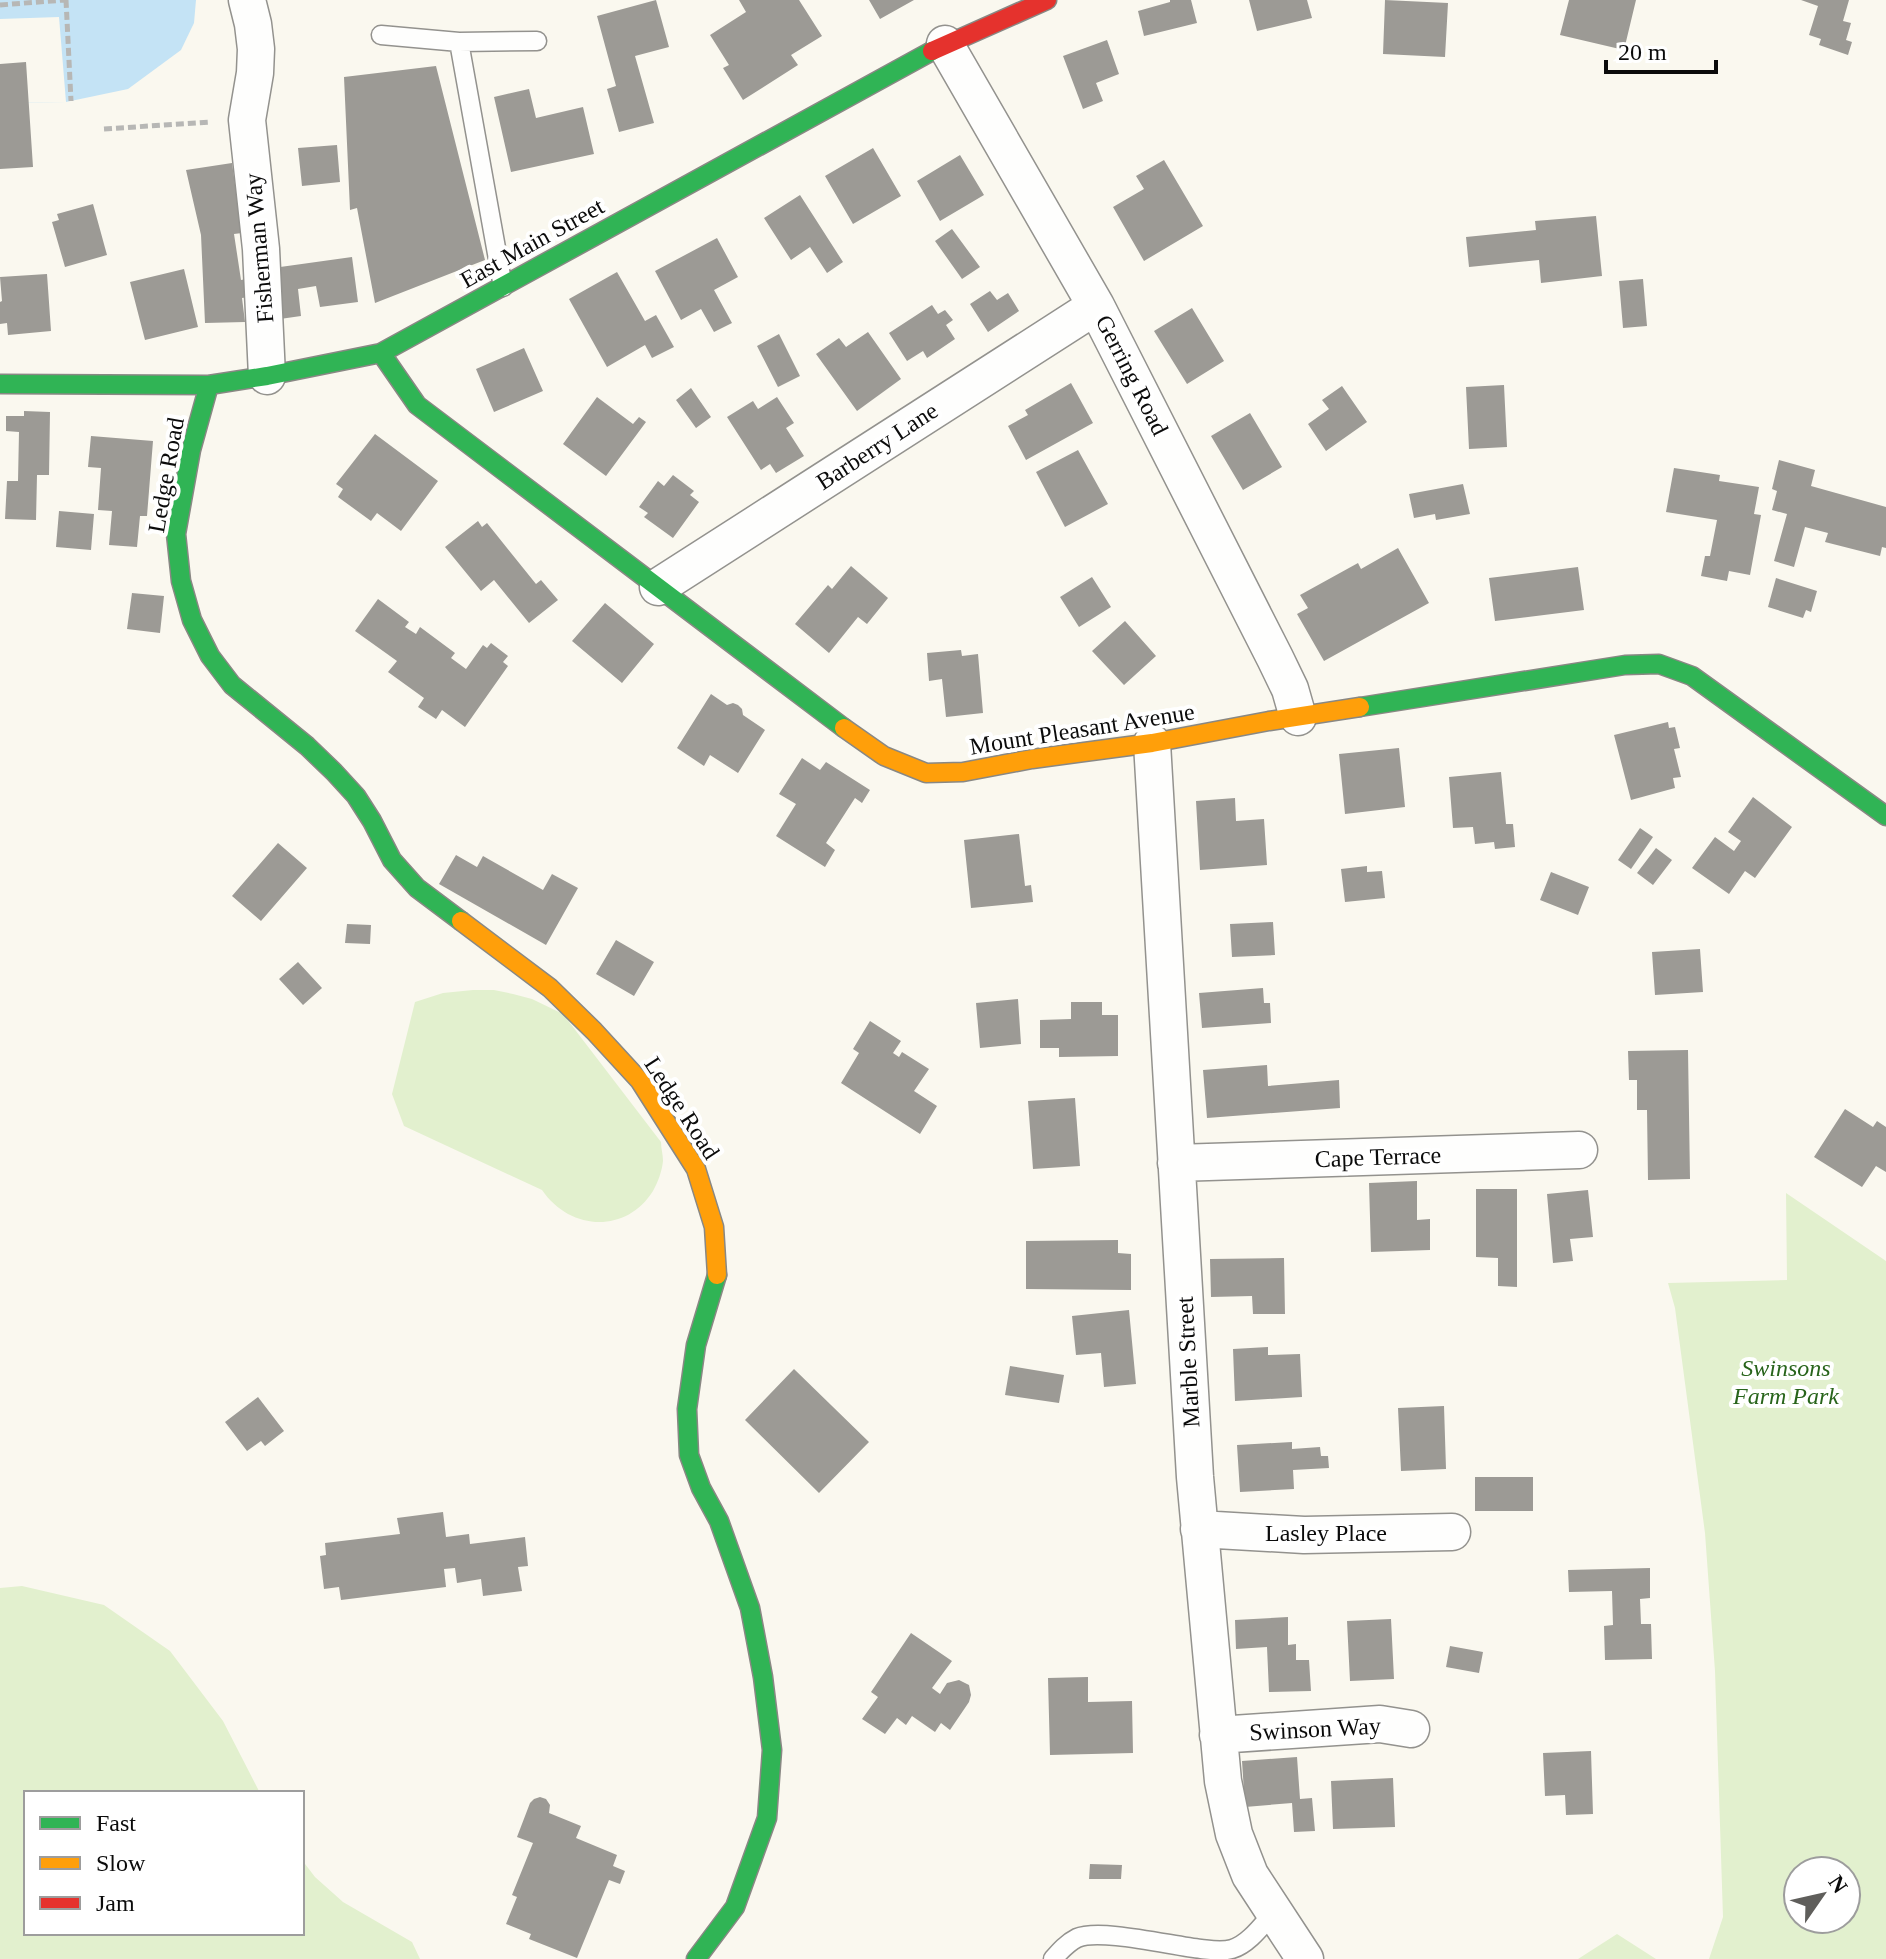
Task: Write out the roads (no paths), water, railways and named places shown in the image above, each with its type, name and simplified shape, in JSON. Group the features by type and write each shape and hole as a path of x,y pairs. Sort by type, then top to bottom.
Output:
{"street":[{"name":"Fisherman Way","path":"247,0 256,49 247,120 261,249 267,376"},
{"name":"East Main Street","path":"0,384 209,385 381,353 945,44 1047,0"},
{"name":"Gerring Road","path":"945,44 1096,306 1275,658 1290,689 1298,717"},
{"name":"Barberry Lane","path":"658,587 1096,306"},
{"name":"Mount Pleasant Avenue","path":"381,353 417,405 851,733 884,756 926,773 963,772 1625,665 1659,664 1692,676 1886,816"},
{"name":"Ledge Road","path":"209,385 191,450 176,534 181,581 192,620 210,656 232,685 307,746 356,796 392,860 417,888 550,988 594,1031 640,1081 696,1169 701,1183 714,1227 718,1271 696,1345 687,1409 689,1455 701,1488 719,1521 750,1608 772,1750 767,1818 735,1907 696,1959"},
{"name":"Marble Street","path":"1152,743 1199,1529 1223,1781 1234,1834 1250,1875 1305,1959"},
{"name":"Cape Terrace","path":"1176,1163 1579,1150"},
{"name":"Lasley Place","path":"1199,1529 1304,1535 1452,1532"},
{"name":"Swinson Way","path":"1218,1735 1380,1724 1411,1729"}],"lane":[{"path":"381,35 459,42 537,41"},
{"path":"459,42 503,287"},
{"path":"1053,1959 1063,1947 1089,1934 1192,1948 1233,1949 1274,1912"}],"water":[{"path":"0,0 196,0 194,23 181,50 128,89 66,102 0,103"}],"park label":[{"name":"Swinsons Farm Park","path":"1786,1382"}]}
